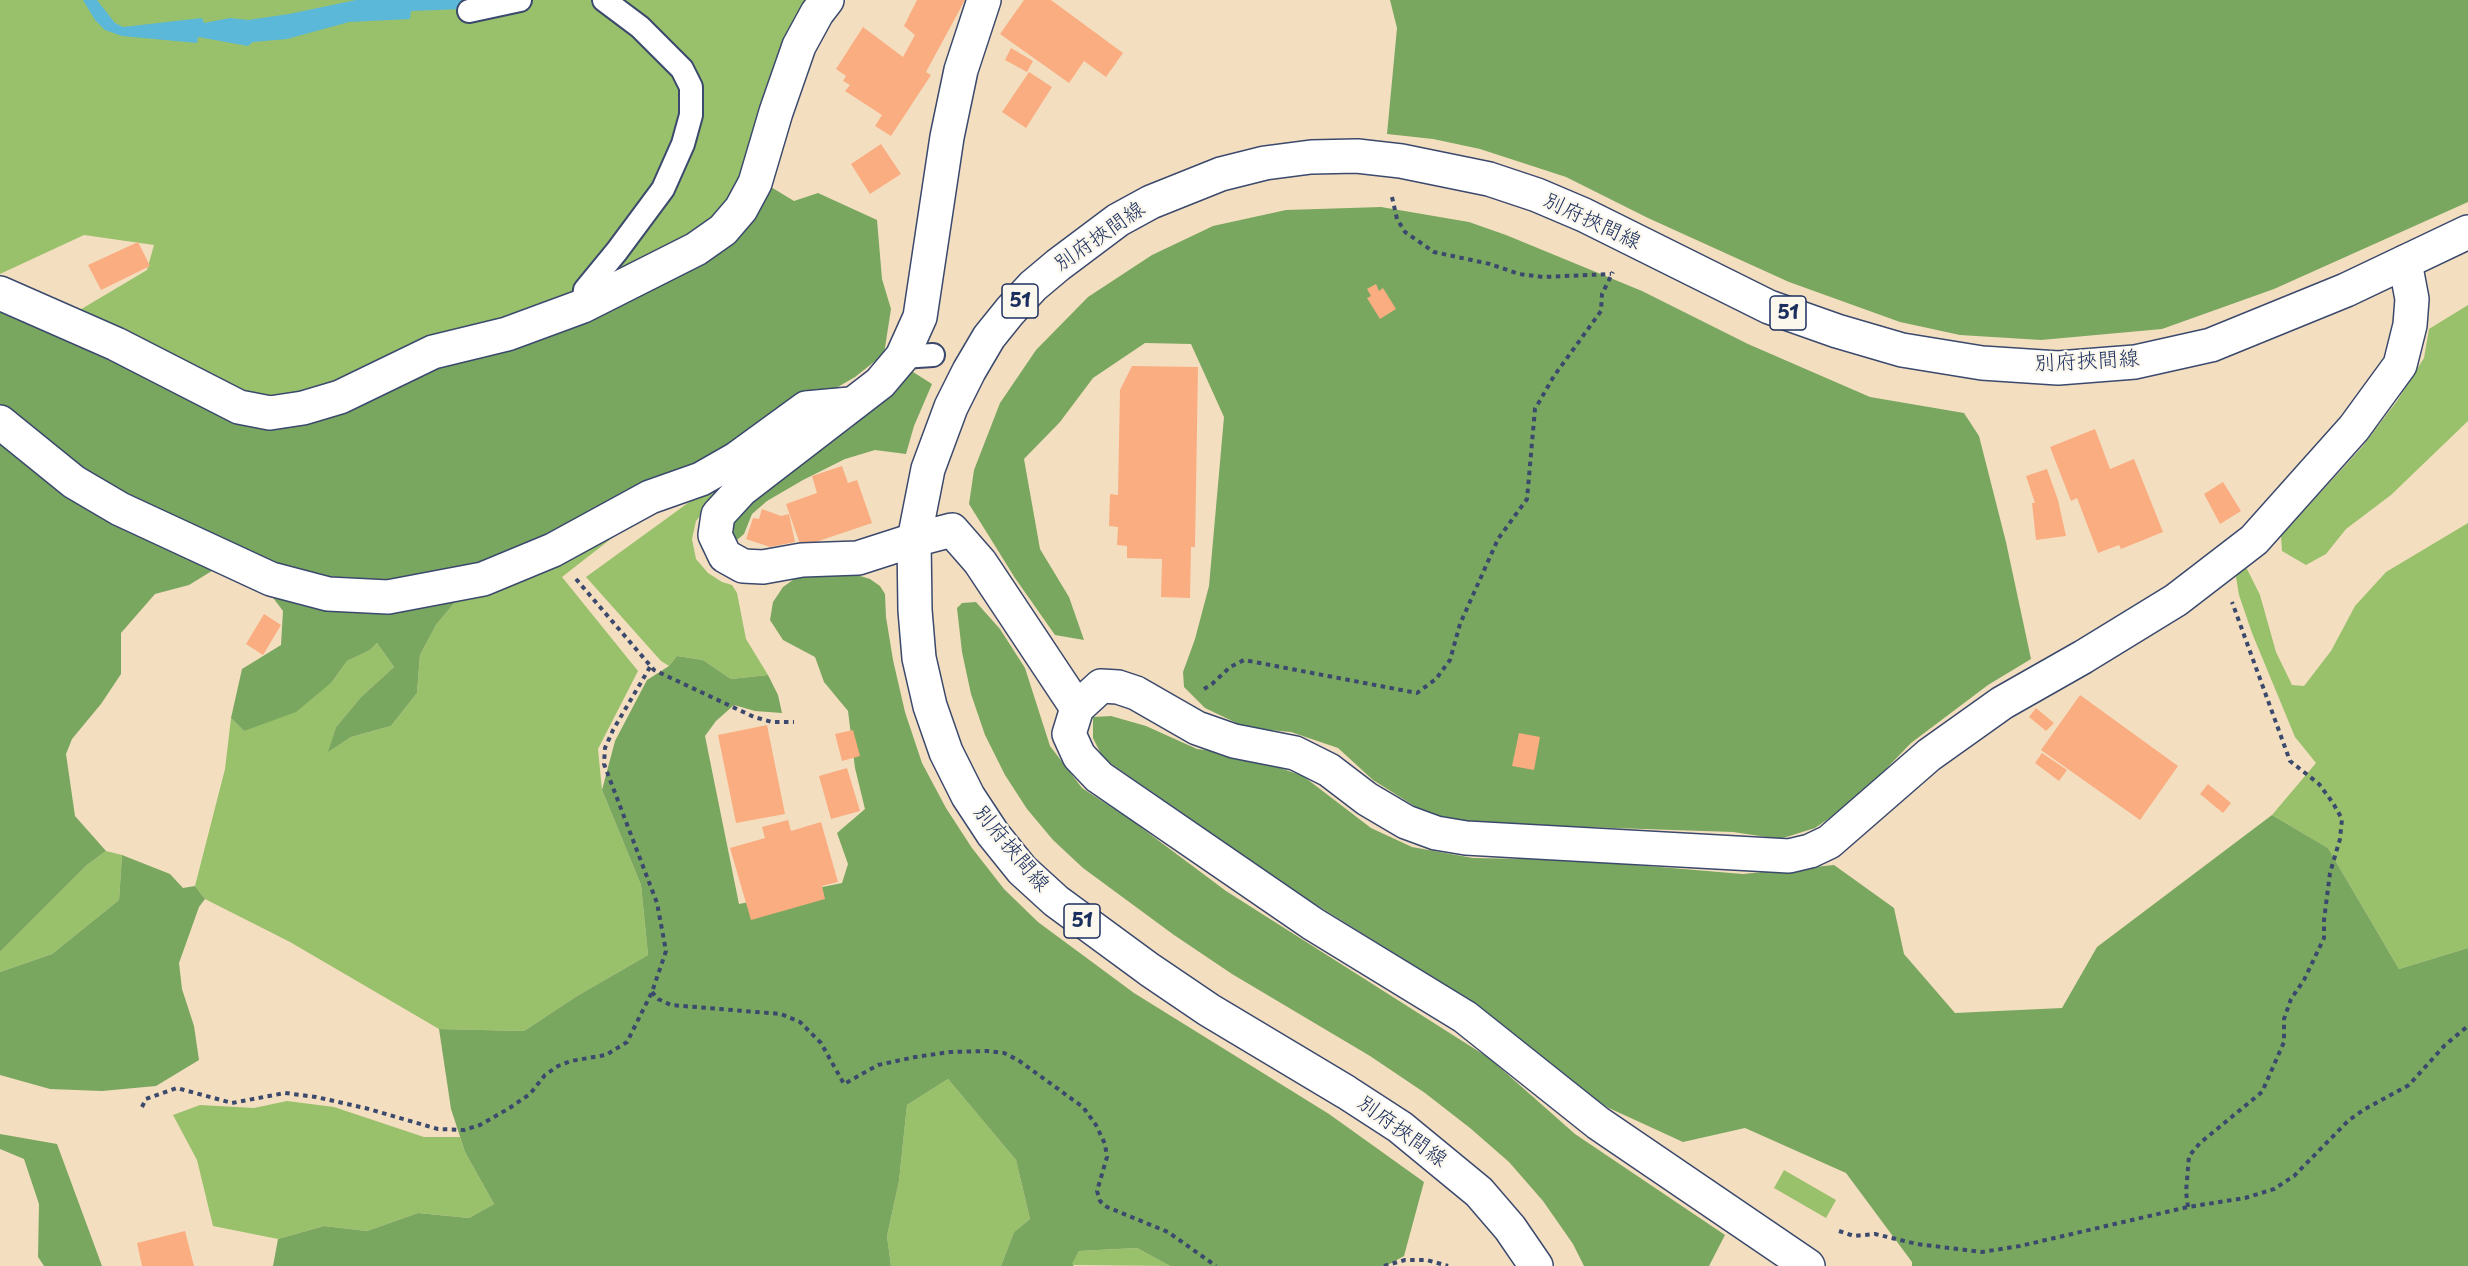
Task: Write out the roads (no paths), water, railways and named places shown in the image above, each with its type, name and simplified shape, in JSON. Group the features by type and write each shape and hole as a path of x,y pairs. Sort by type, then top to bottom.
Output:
{"street":[{"path":"0,293 116,344 239,407 270,413 303,408 340,397 433,352 507,334 583,306 696,249 723,230 741,209 755,183 799,46 827,0"},
{"path":"984,0 961,70 947,137 920,317 918,356 850,404 806,442 741,490 718,515 714,535 725,556 743,566 763,567 802,560 858,558 952,530 980,562 1077,708"},
{"name":"別府挾間線","path":"1536,1266 1510,1228 1479,1192 1400,1127 1347,1092 1209,1010 1056,901 1022,870 993,834 968,796 946,752 930,706 919,658 915,610 914,540 928,469 951,407 979,354 1010,311 1058,265 1118,220 1185,186 1221,174 1265,163 1311,157 1357,156 1401,161 1489,179 1537,195 1584,215 1769,307 1838,331 1902,350 1970,361 2058,368 2135,362 2211,345 2346,290 2468,232"},
{"path":"1808,1266 1598,1124 1465,1017 1313,924 1099,777 1079,756 1070,734 1077,708 1101,686 1118,687 1197,728 1234,741 1295,753 1329,770 1367,799 1406,822 1436,833 1466,838 1789,856 1810,851 1829,842 1929,755 1984,716 2176,600 2254,540 2354,428 2400,365 2410,325 2412,299 2405,262"},
{"path":"0,423 74,482 120,509 271,579 328,594 388,597 483,579 553,550 650,497 700,480 736,459 806,408 850,404"}],"lane":[{"path":"469,11 520,0"},
{"path":"583,306 585,290 663,189 683,144 691,115 691,87 682,69 640,27 601,1"}],"water":[{"path":"83,0 97,0 115,23 123,27 202,18 204,23 230,18 248,20 356,0 490,0 463,9 411,11 410,19 349,22 287,39 253,42 248,46 198,37 197,43 122,36 105,30 95,20"}]}
